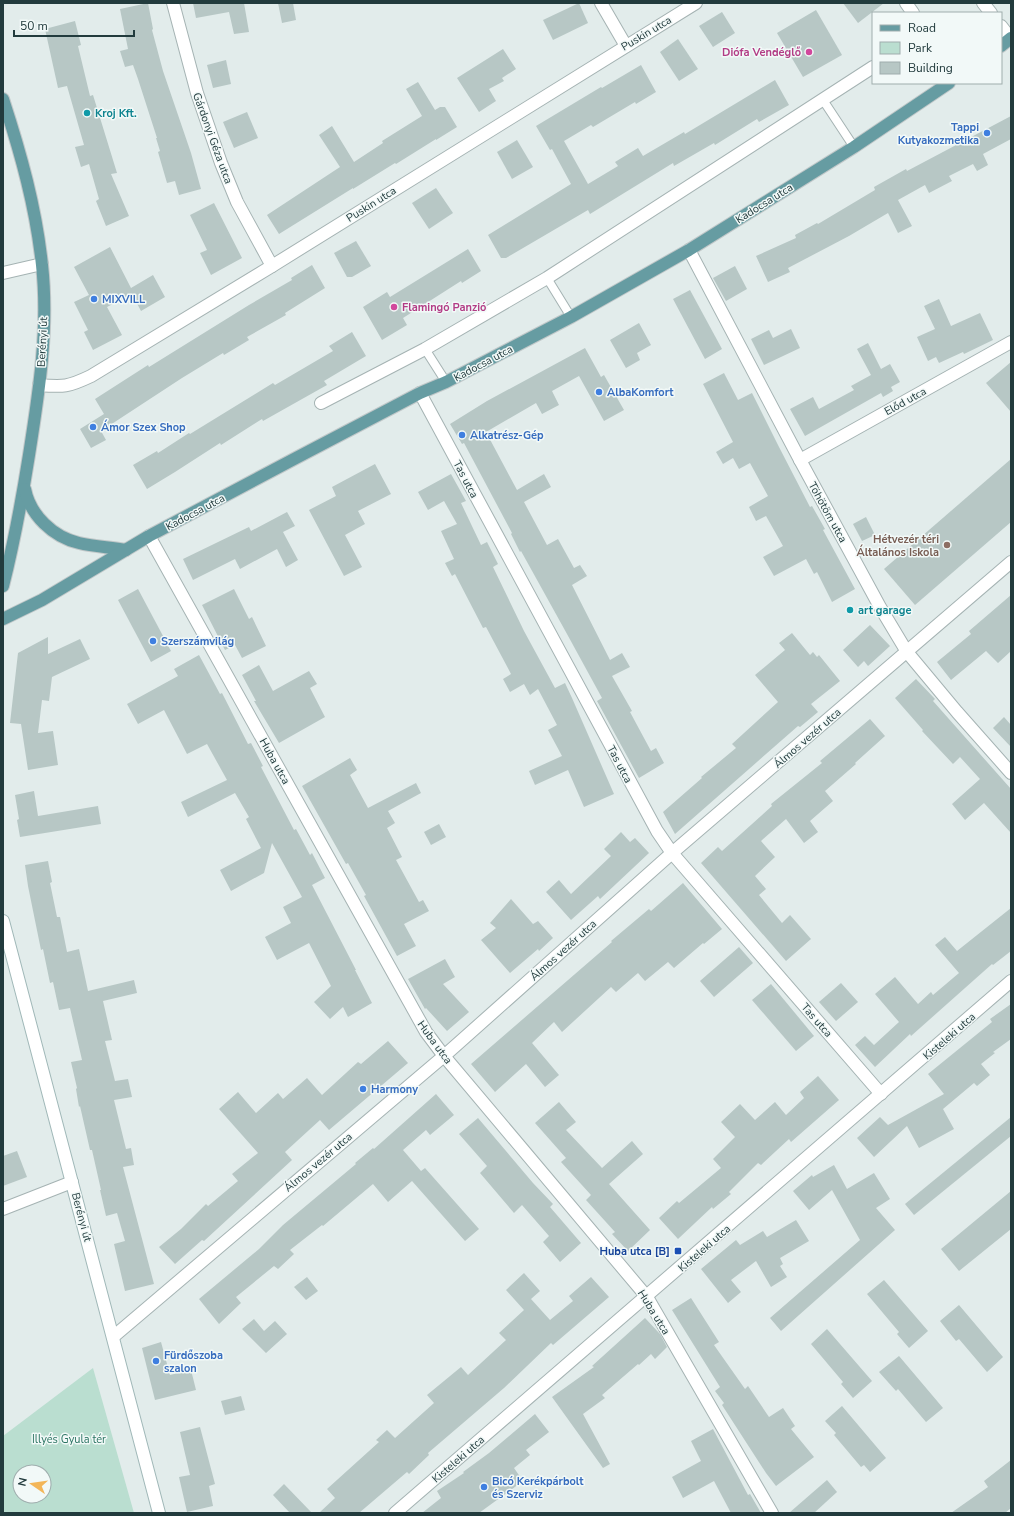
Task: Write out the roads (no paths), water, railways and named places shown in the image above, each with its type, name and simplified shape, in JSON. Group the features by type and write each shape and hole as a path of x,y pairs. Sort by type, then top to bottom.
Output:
{"main road":[{"path":"1002,45 1011,38"},
{"name":"Kadocsa utca","path":"3,619 42,600 150,536 420,393 446,382 571,317 689,250 854,147 948,84"},
{"name":"Berényi út","path":"3,100 31,192 42,264 44,294 44,335 39,385 24,487 3,586"},
{"path":"24,487 27,499 34,511 42,522 53,531 78,543 126,550"}],"street":[{"name":"Gárdonyi Géza utca","path":"173,3 197,93 221,163 238,202 272,266"},
{"path":"601,3 626,46"},
{"name":"Puskin utca","path":"39,385 61,387 76,383 91,376 272,266 696,3"},
{"path":"906,3 912,12"},
{"path":"983,3 990,12"},
{"path":"1002,27 1011,38"},
{"path":"321,403 425,348 547,278 872,68"},
{"name":"Töhötöm utca","path":"689,250 880,608 907,652 1011,773"},
{"path":"3,273 42,264"},
{"name":"Előd utca","path":"800,460 1011,342"},
{"name":"Tas utca","path":"420,393 657,831 672,853 881,1094"},
{"name":"Huba utca","path":"150,536 426,1032 444,1056 647,1296 772,1513"},
{"name":"Álmos vezér utca","path":"114,1337 444,1056 672,853 1011,562"},
{"name":"Berényi út","path":"3,921 114,1337 159,1513"},
{"name":"Kisteleki utca","path":"395,1513 1011,981"},
{"path":"3,1209 72,1182"}],"lane":[{"path":"823,100 854,147"},
{"path":"547,278 571,317"},
{"path":"425,348 446,382"}],"place":[{"name":"Diófa Vendéglő","path":"809,52"},
{"name":"Kroj Kft.","path":"87,113"},
{"name":"Tappi Kutyakozmetika","path":"987,133"},
{"name":"MIXVILL","path":"94,299"},
{"name":"Flamingó Panzió","path":"394,307"},
{"name":"AlbaKomfort","path":"599,392"},
{"name":"Ámor Szex Shop","path":"93,427"},
{"name":"Alkatrész-Gép","path":"462,435"},
{"name":"Hétvezér téri Általános Iskola","path":"947,545"},
{"name":"art garage","path":"850,610"},
{"name":"Szerszámvilág","path":"153,641"},
{"name":"Harmony","path":"363,1089"},
{"name":"Huba utca [B]","path":"678,1251"},
{"name":"Fürdőszoba szalon","path":"156,1361"},
{"name":"Bicó Kerékpárbolt és Szerviz","path":"484,1487"}],"park label":[{"name":"Illyés Gyula tér","path":"69,1439"}]}
